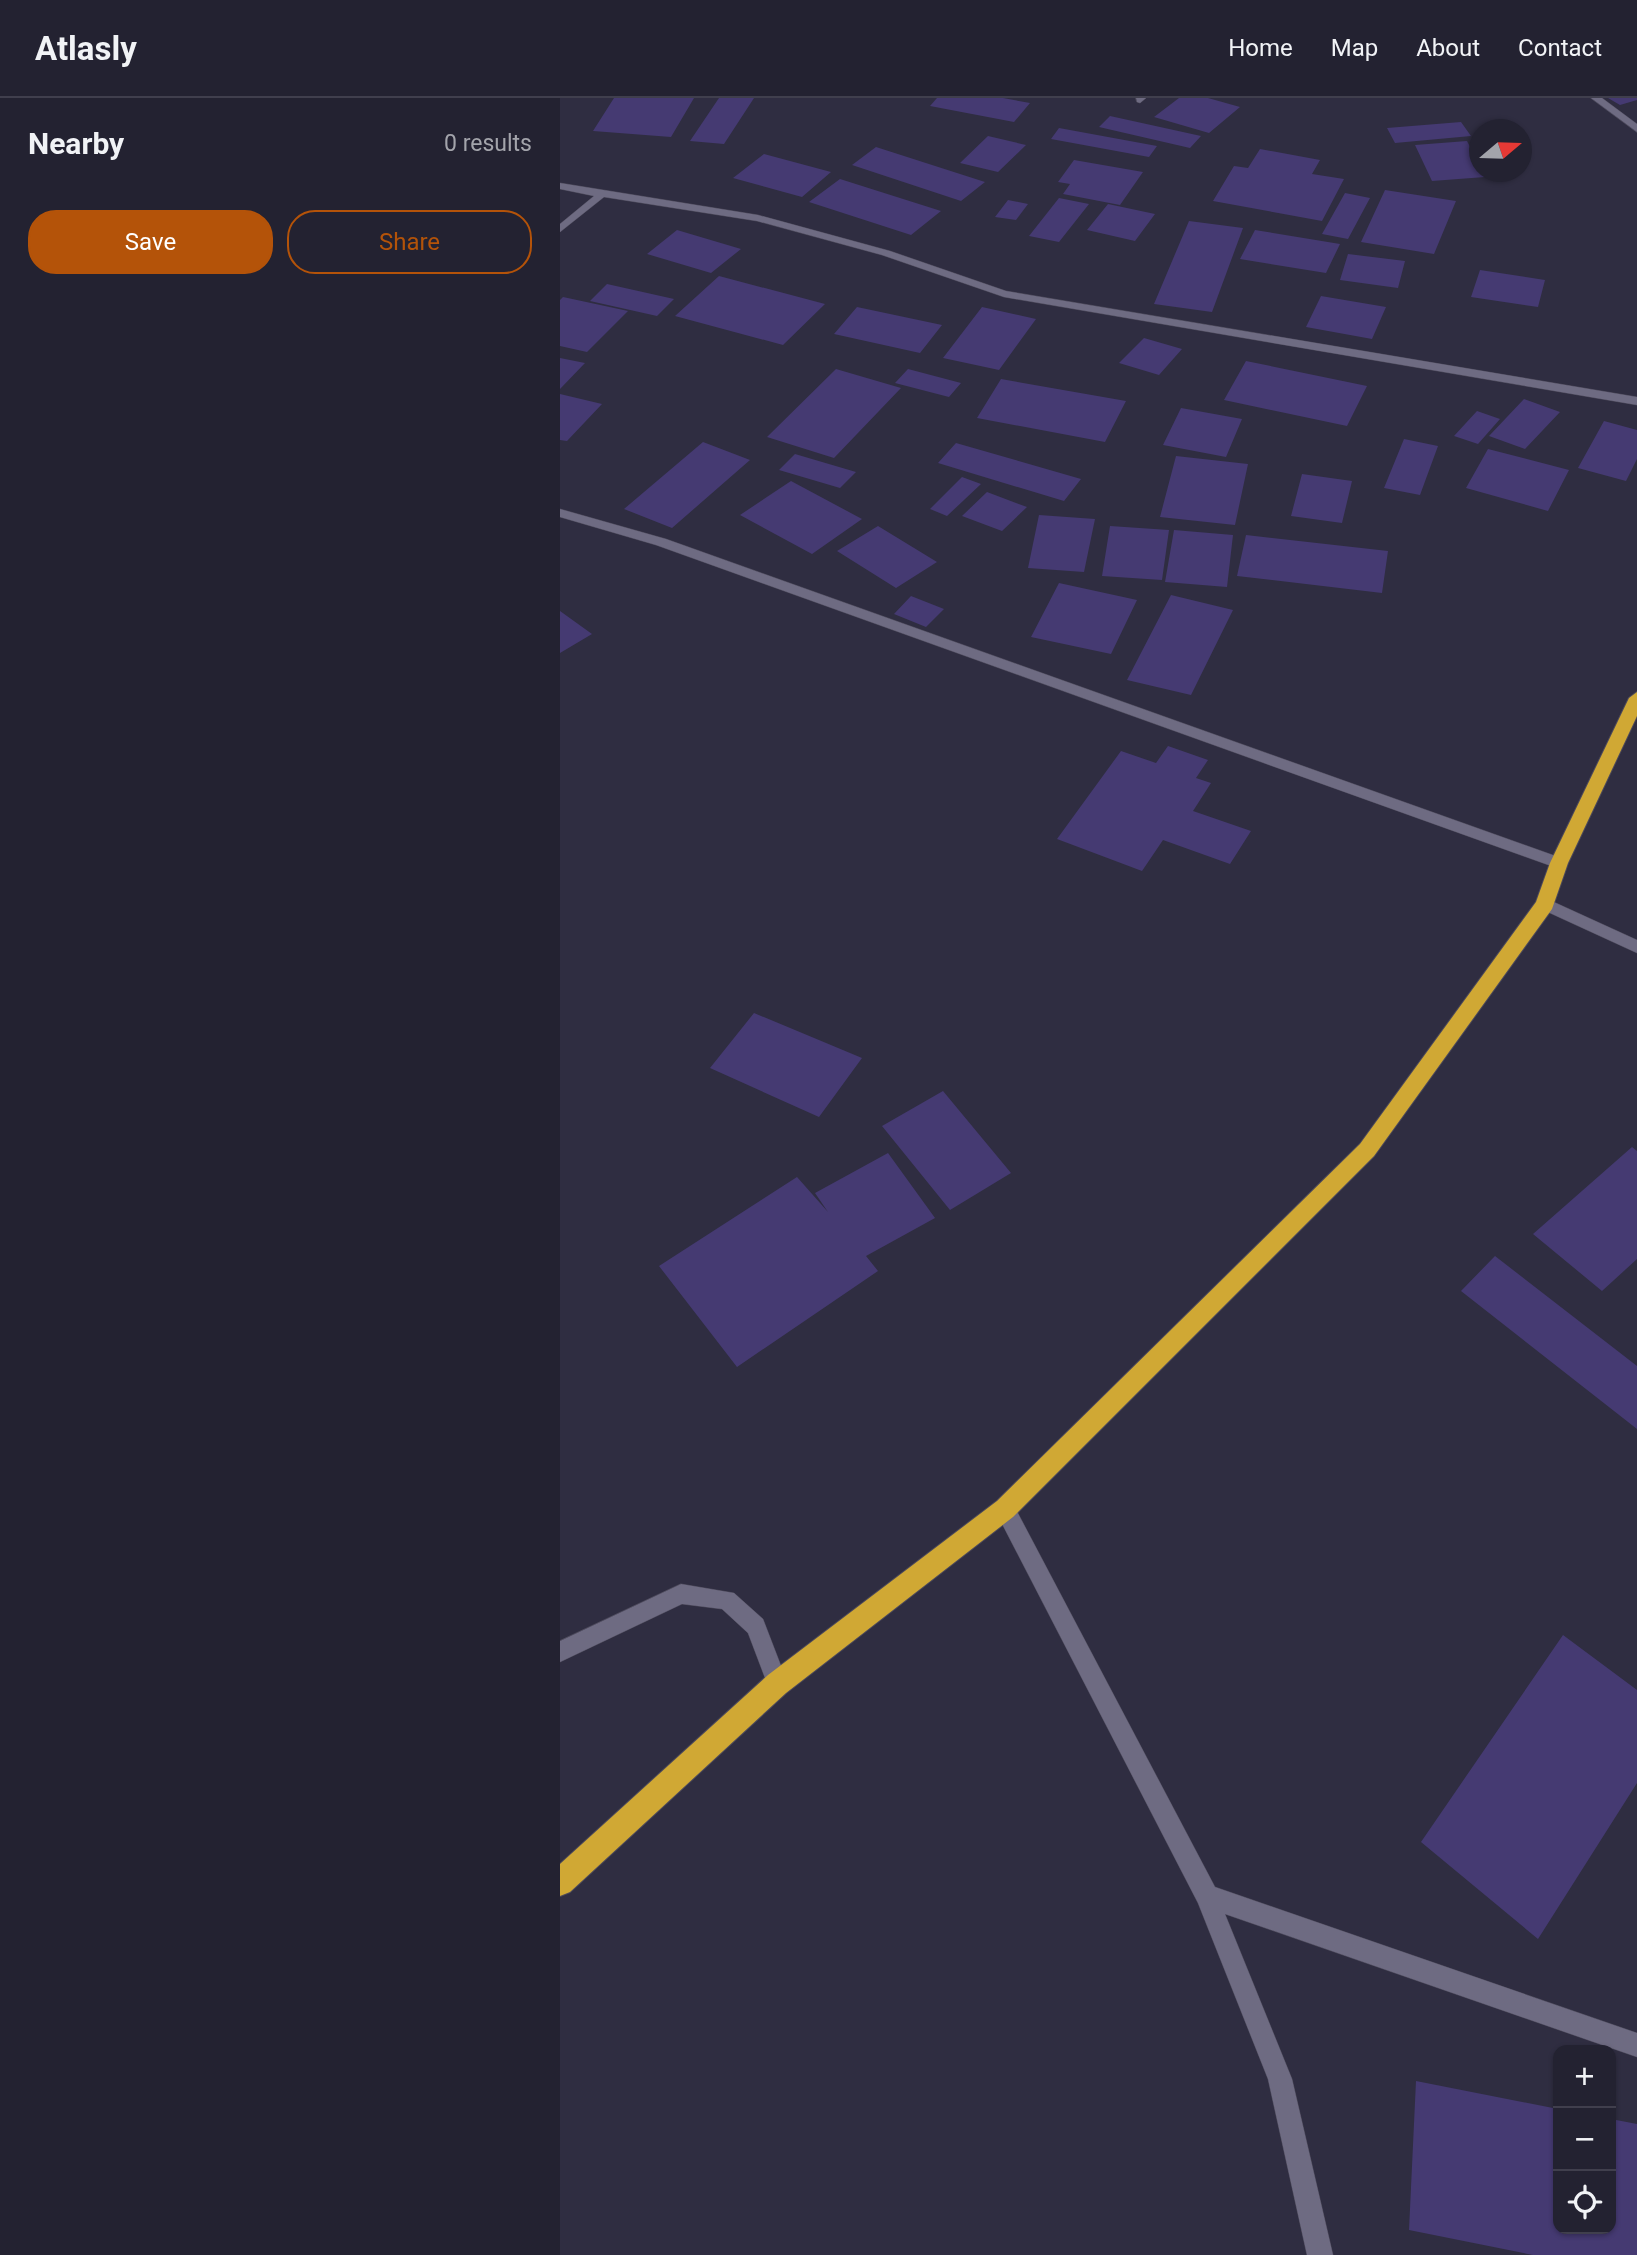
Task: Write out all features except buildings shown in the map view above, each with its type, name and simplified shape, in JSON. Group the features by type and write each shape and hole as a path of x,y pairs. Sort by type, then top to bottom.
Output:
{"highway":[{"path":"560,1882 777,1685 1005,1509 1367,1150 1545,904 1559,863 1637,698"}],"street":[{"path":"1597,98 1637,129"},
{"path":"560,186 758,218 886,253 1003,294 1637,401"},
{"path":"560,229 602,194"},
{"path":"560,513 686,551 1559,863"},
{"path":"1545,904 1637,947"},
{"path":"1005,1509 1207,1896 1280,2079 1320,2255"},
{"path":"560,1652 681,1594 727,1600 756,1626 777,1685"},
{"path":"1207,1896 1637,2045"}]}
